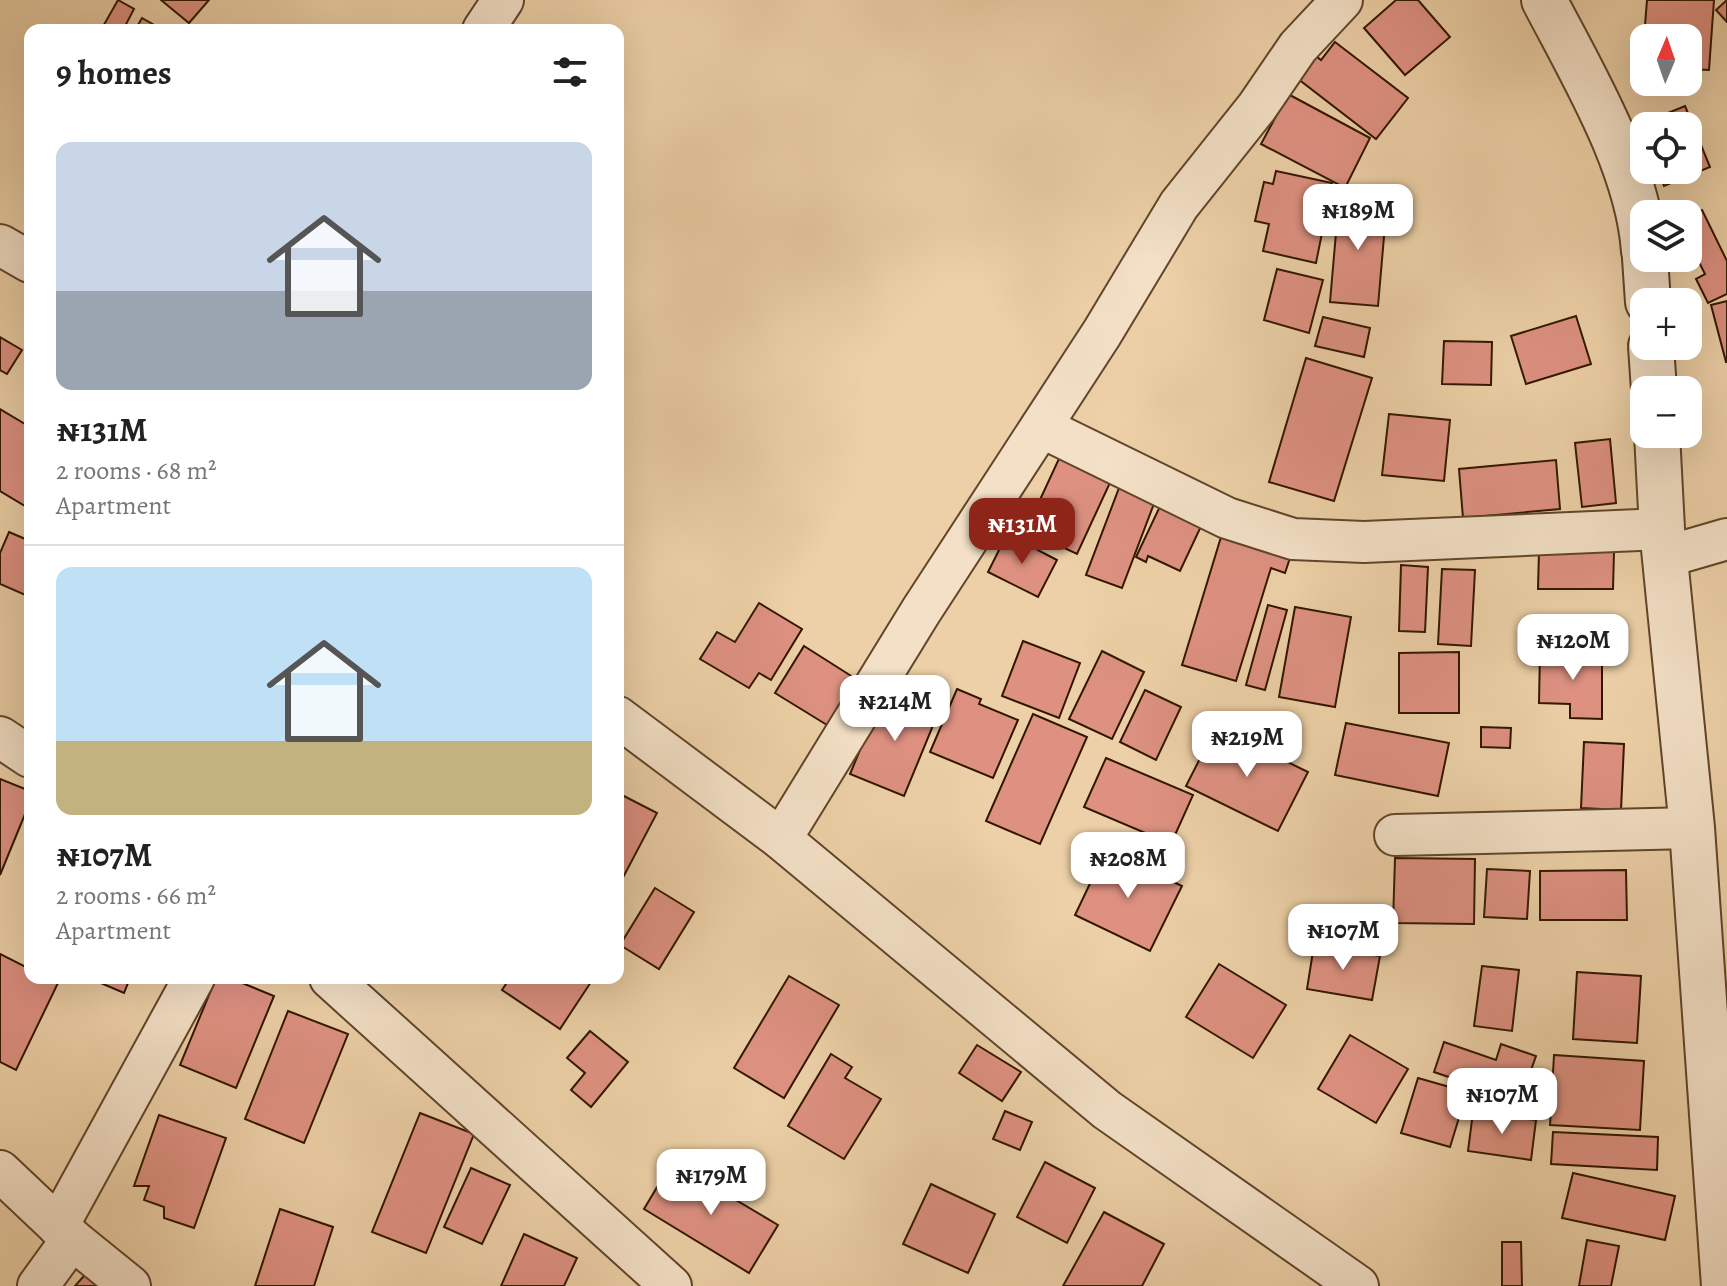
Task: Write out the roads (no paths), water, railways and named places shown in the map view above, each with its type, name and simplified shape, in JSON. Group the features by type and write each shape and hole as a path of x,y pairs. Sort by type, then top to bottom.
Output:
{"street":[{"path":"487,24 503,0"},
{"path":"781,839 880,675 1041,427 1179,205 1257,107 1298,47 1342,0"},
{"path":"1544,0 1625,169 1635,200"},
{"path":"0,245 24,259"},
{"path":"1041,427 1227,518 1293,539 1664,543 1727,539"},
{"path":"1658,448 1664,543 1692,828 1717,1049 1724,1286"},
{"path":"624,721 781,839 1107,1110 1358,1286"},
{"path":"0,737 24,753"},
{"path":"1395,835 1692,828"},
{"path":"38,1286 191,984"},
{"path":"337,984 671,1286"},
{"path":"0,1171 65,1232 130,1286"}]}
